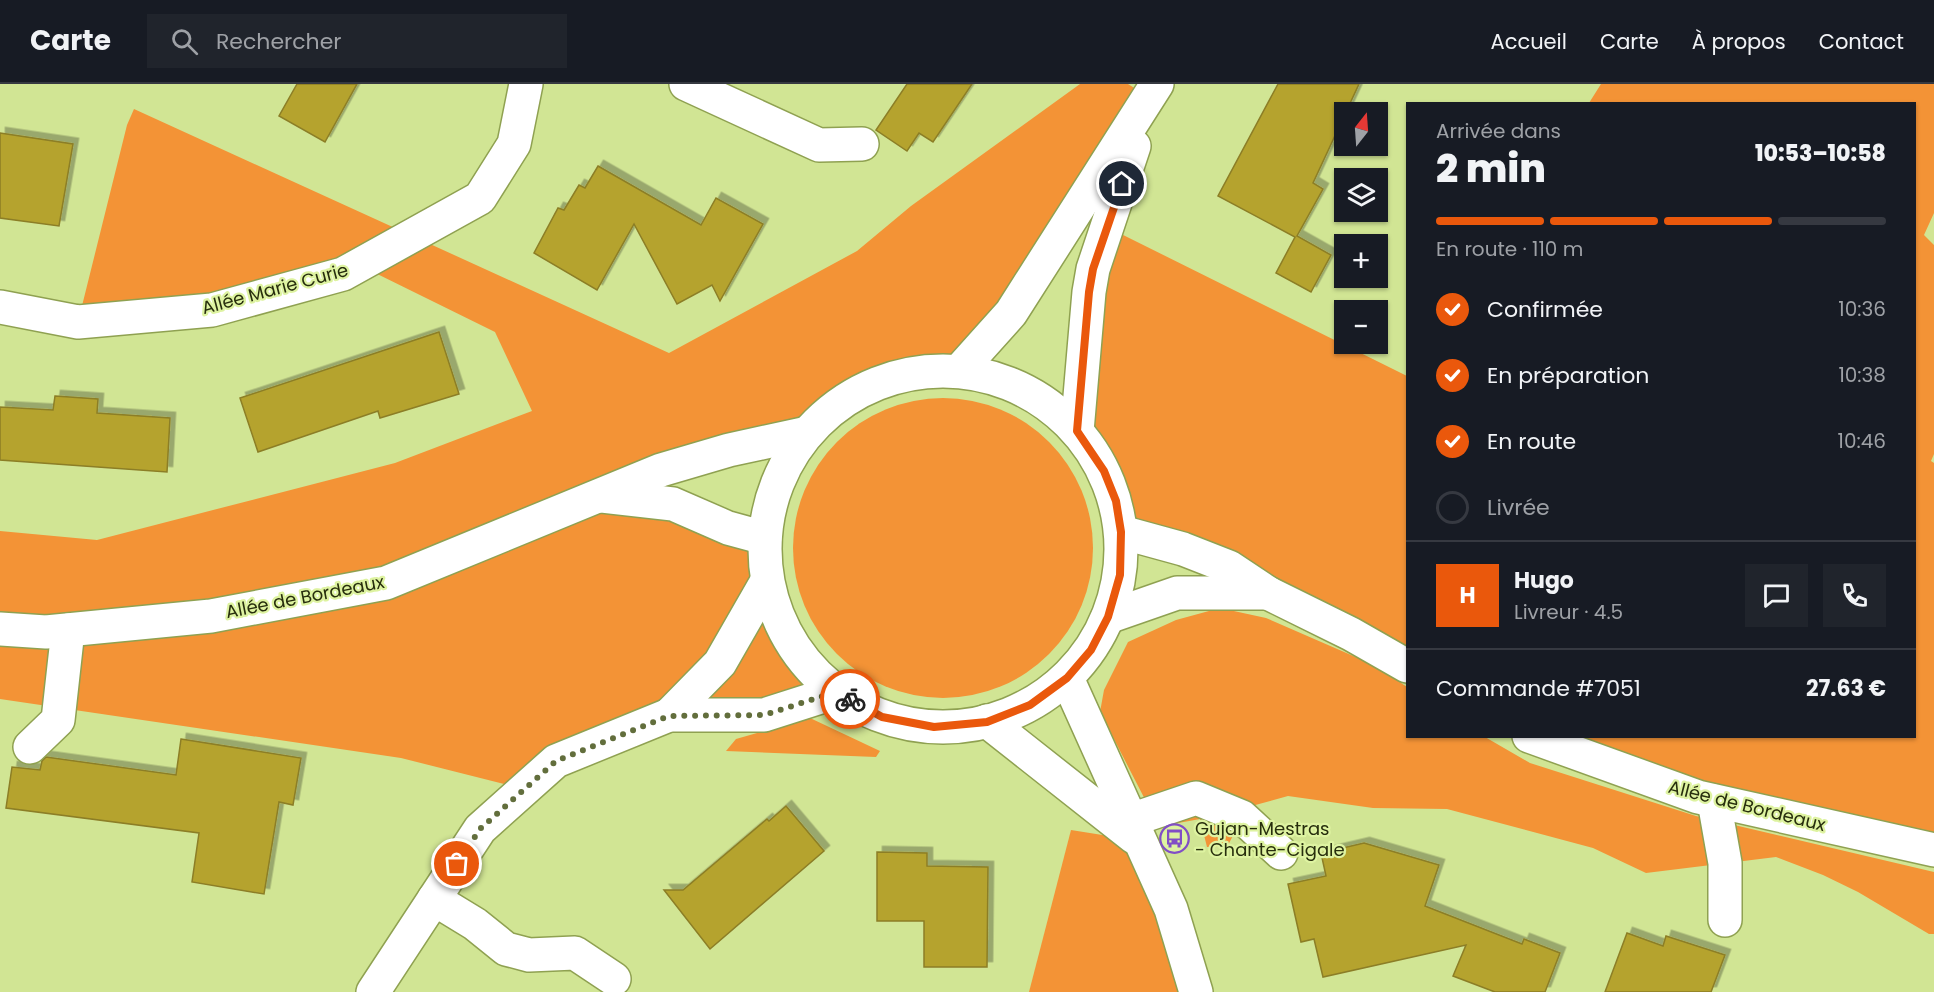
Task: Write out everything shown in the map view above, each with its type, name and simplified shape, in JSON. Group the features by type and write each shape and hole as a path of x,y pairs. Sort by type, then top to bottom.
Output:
{"main road":[{"name":"Allée Marie Curie","path":"0,307 78,322 212,310 343,274 480,198 514,144 526,84"},
{"path":"692,87 819,145 862,144"},
{"path":"959,371 1011,314 1154,91"},
{"path":"1077,431 1093,269 1154,91"},
{"path":"959,371 1003,381 1043,401 1077,431 1104,471 1116,501 1121,532 1120,575 1108,617 1091,650 1067,678 1030,705 987,722 934,727 882,717 836,692 808,665 786,633 767,581 765,538 777,482 807,433 832,409 861,390 902,375 959,371"},
{"name":"Allée de Bordeaux","path":"0,629 46,632 211,616 386,583 595,495 661,470 729,450 807,433"},
{"name":"Allée de Bordeaux","path":"595,495 673,504 728,528 765,538"},
{"path":"1121,532 1183,549 1229,567 1268,593 1351,634 1406,665"},
{"path":"669,716 720,663 767,581"},
{"path":"1108,617 1177,593 1268,593"},
{"path":"30,747 58,720 68,630"},
{"path":"1067,678 1171,909 1196,992"},
{"path":"373,992 480,829 556,761 669,716 764,715 836,692"},
{"path":"987,722 1135,831"},
{"name":"Allée de Bordeaux","path":"1535,738 1698,797 1934,850"},
{"path":"1135,831 1196,798 1242,818 1281,853"},
{"path":"1714,801 1725,863 1725,920"},
{"path":"434,899 475,924 506,949 529,955 575,953 614,979"}],"shaded area":[{"path":"1080,84 1128,84 1150,98 1041,268 945,370 901,375 861,390 807,433 596,495 765,538 770,585 782,623 803,657 836,692 669,715 524,789 401,758 0,699 0,531 97,540 395,463 532,411 495,332 359,265 78,322 127,125 134,109 669,353 857,251 911,206"},
{"path":"1601,84 1934,84 1934,213 1924,235 1934,245 1934,454 1931,461 1934,463 1934,850 1533,738 1916,738 1916,102 1590,102"},
{"path":"1107,227 1334,340 1334,354 1363,354 1406,376 1406,666 1121,532 1110,490 1077,431"},
{"path":"943,398 972,401 1000,409 1026,423 1049,442 1068,465 1082,491 1090,519 1093,548 1090,577 1082,605 1068,631 1049,654 1026,673 1000,687 972,695 943,698 914,695 886,687 860,673 837,654 818,631 804,605 796,577 793,548 796,519 804,491 818,465 837,442 860,423 886,409 914,401"},
{"path":"1220,608 1266,618 1374,665 1406,686 1406,738 1487,738 1530,763 1696,816 1934,872 1934,934 1929,934 1858,892 1823,875 1776,857 1646,873 1593,848 1447,809 1373,808 1288,796 1248,807 1227,847 1207,847 1200,819 1162,826 1152,813 1100,712 1104,690 1128,642 1176,620"},
{"path":"810,718 880,751 876,757 726,751 736,739"},
{"path":"1071,830 1140,841 1196,992 1029,992"}],"building":[{"path":"297,84 357,84 325,142 279,116"},
{"path":"907,84 972,84 933,142 919,133 907,151 876,130"},
{"path":"1278,84 1359,84 1351,102 1334,102 1334,138 1313,183 1323,189 1297,236 1331,255 1311,292 1276,273 1295,237 1218,196"},
{"path":"0,133 73,144 59,226 0,218"},
{"path":"598,166 701,225 716,198 763,224 720,301 712,285 677,304 634,224 597,290 534,253 558,208 564,210 579,185 585,188"},
{"path":"439,332 459,394 380,418 378,411 258,452 240,398"},
{"path":"55,396 98,399 97,413 170,418 167,472 0,460 0,407 53,410"},
{"path":"181,739 301,758 293,805 279,802 264,894 192,882 199,833 6,808 12,767 40,770 42,761 46,757 176,775"},
{"path":"786,806 824,851 710,949 664,890 683,890 767,819 769,821"},
{"path":"1364,843 1439,865 1425,906 1522,944 1524,939 1560,953 1545,992 1495,992 1453,976 1466,945 1323,977 1314,939 1301,942 1288,884 1326,876 1321,853"},
{"path":"877,852 927,853 927,866 988,867 987,967 924,967 924,921 877,921"},
{"path":"1627,933 1663,946 1666,936 1725,955 1711,992 1605,992"}],"way so far":[{"path":"457,864 480,829 556,761 669,716 764,715 836,692 850,699"}],"place":[{"name":"Gujan-Mestras - Chante-Cigale","path":"1174,839"}],"route":[{"path":"850,699 882,717 934,727 987,722 1030,705 1067,678 1091,650 1108,617 1120,575 1121,532 1116,501 1104,471 1077,431 1093,269 1122,184"}]}
